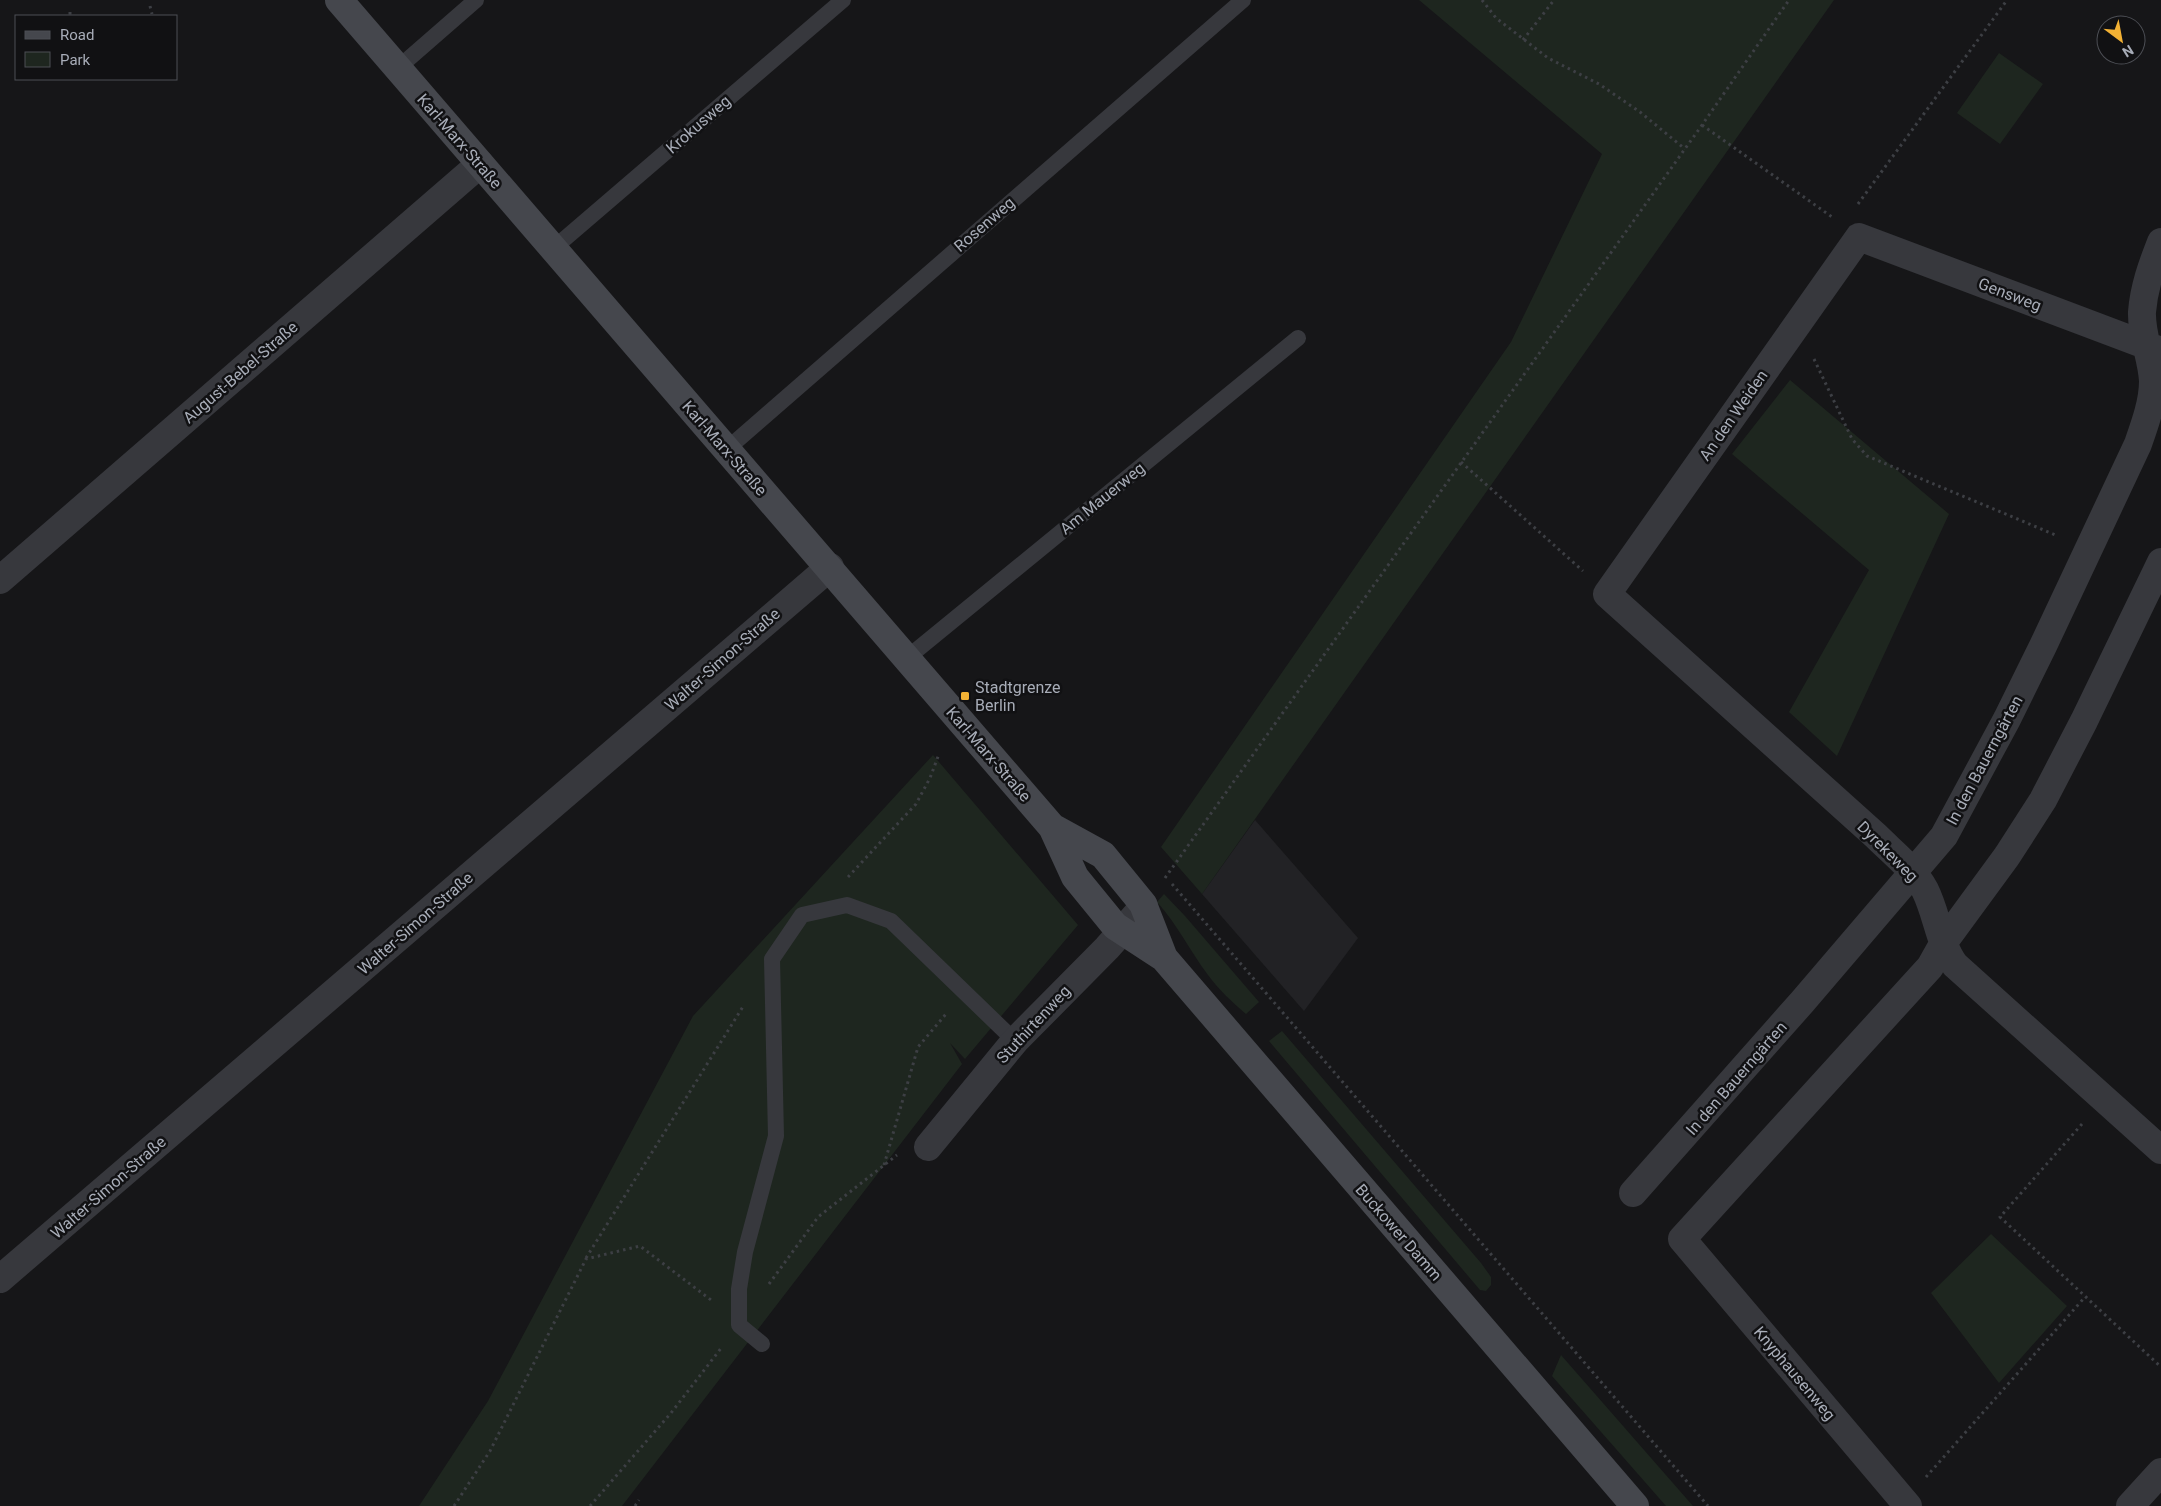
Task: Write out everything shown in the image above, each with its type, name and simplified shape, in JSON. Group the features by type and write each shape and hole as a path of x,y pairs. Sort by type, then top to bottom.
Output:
{"main road":[{"name":"Karl-Marx-Straße","path":"339,0 726,450 830,566 1052,827 1075,877 1096,902"},
{"name":"Karl-Marx-Straße","path":"1052,827 1103,855 1123,879"},
{"name":"Buckower Damm","path":"1123,879 1144,906 1164,958"},
{"name":"Buckower Damm","path":"1096,902 1115,926 1164,958 1635,1506"}],"street":[{"name":"August-Bebel-Straße","path":"0,580 480,164"},
{"name":"An den Weiden","path":"1607,594 1859,237"},
{"name":"Gensweg","path":"1859,237 2154,349"},
{"name":"In den Bauerngärten","path":"1633,1193 1803,1001 1944,836 2011,711 2138,444 2146,418 2153,382 2154,349 2142,314 2144,295 2150,270 2161,242"},
{"path":"1944,942 2007,856 2043,800 2084,721 2161,562"},
{"name":"Walter-Simon-Straße","path":"0,1279 830,566"},
{"name":"Dyrekeweg","path":"1607,594 1876,836 1912,873 1926,892 1944,942 1955,965 2161,1150"},
{"name":"Stuthirtenweg","path":"928,1147 1015,1041 1106,948 1144,906"},
{"name":"Knyphausenweg","path":"1906,1503 1682,1239 1917,981 1939,954 1944,942"},
{"path":"2130,1506 2161,1472"}],"lane":[{"path":"398,68 476,0"},
{"name":"Krokusweg","path":"554,248 843,0"},
{"name":"Rosenweg","path":"726,450 1244,0"},
{"name":"Am Mauerweg","path":"907,658 1298,338"},
{"path":"762,1344 739,1325 739,1289 744,1252 776,1136 772,959 802,915 847,905 891,921 1015,1041"}],"path":[{"path":"1482,0 1496,18 1523,40 1548,58 1599,84 1640,112 1685,149"},
{"path":"1523,40 1554,0"},
{"path":"1708,1506 1165,876 1238,778 1789,0"},
{"path":"1859,237 1857,205 2006,0"},
{"path":"150,6 152,14"},
{"path":"1702,125 1859,237"},
{"path":"1797,323 1852,439 1867,456 2089,550"},
{"path":"1461,462 1607,594"},
{"path":"816,912 916,804 930,778 939,754"},
{"path":"454,1506 490,1451 586,1259 772,959"},
{"path":"884,1165 918,1047 946,1014 983,1009"},
{"path":"2104,1099 2000,1217 2161,1367"},
{"path":"586,1259 640,1246 705,1294 739,1325"},
{"path":"1906,1503 2085,1297"},
{"path":"635,1506 639,1500"}],"shaded area":[{"path":"1255,820 1358,938 1304,1011 1202,894"}],"green space":[{"path":"1419,0 1834,0 1202,894 1161,847 1511,342 1602,154"},
{"path":"1999,53 2043,84 2000,144 1957,113"},
{"path":"1790,380 1949,514 1837,756 1789,712 1869,570 1732,454"},
{"path":"933,755 1078,925 965,1059 950,1043 962,1064 622,1506 419,1506 488,1401 693,1016"},
{"path":"1164,894 1259,1002 1246,1014 1212,980 1171,919 1157,902"},
{"path":"1282,1031 1481,1263 1491,1277 1491,1285 1486,1291 1480,1290 1269,1041"},
{"path":"1991,1234 2067,1306 1999,1383 1931,1293"},
{"path":"1561,1355 1693,1506 1666,1506 1552,1376"}],"place":[{"name":"Stadtgrenze Berlin","path":"965,696"}]}
